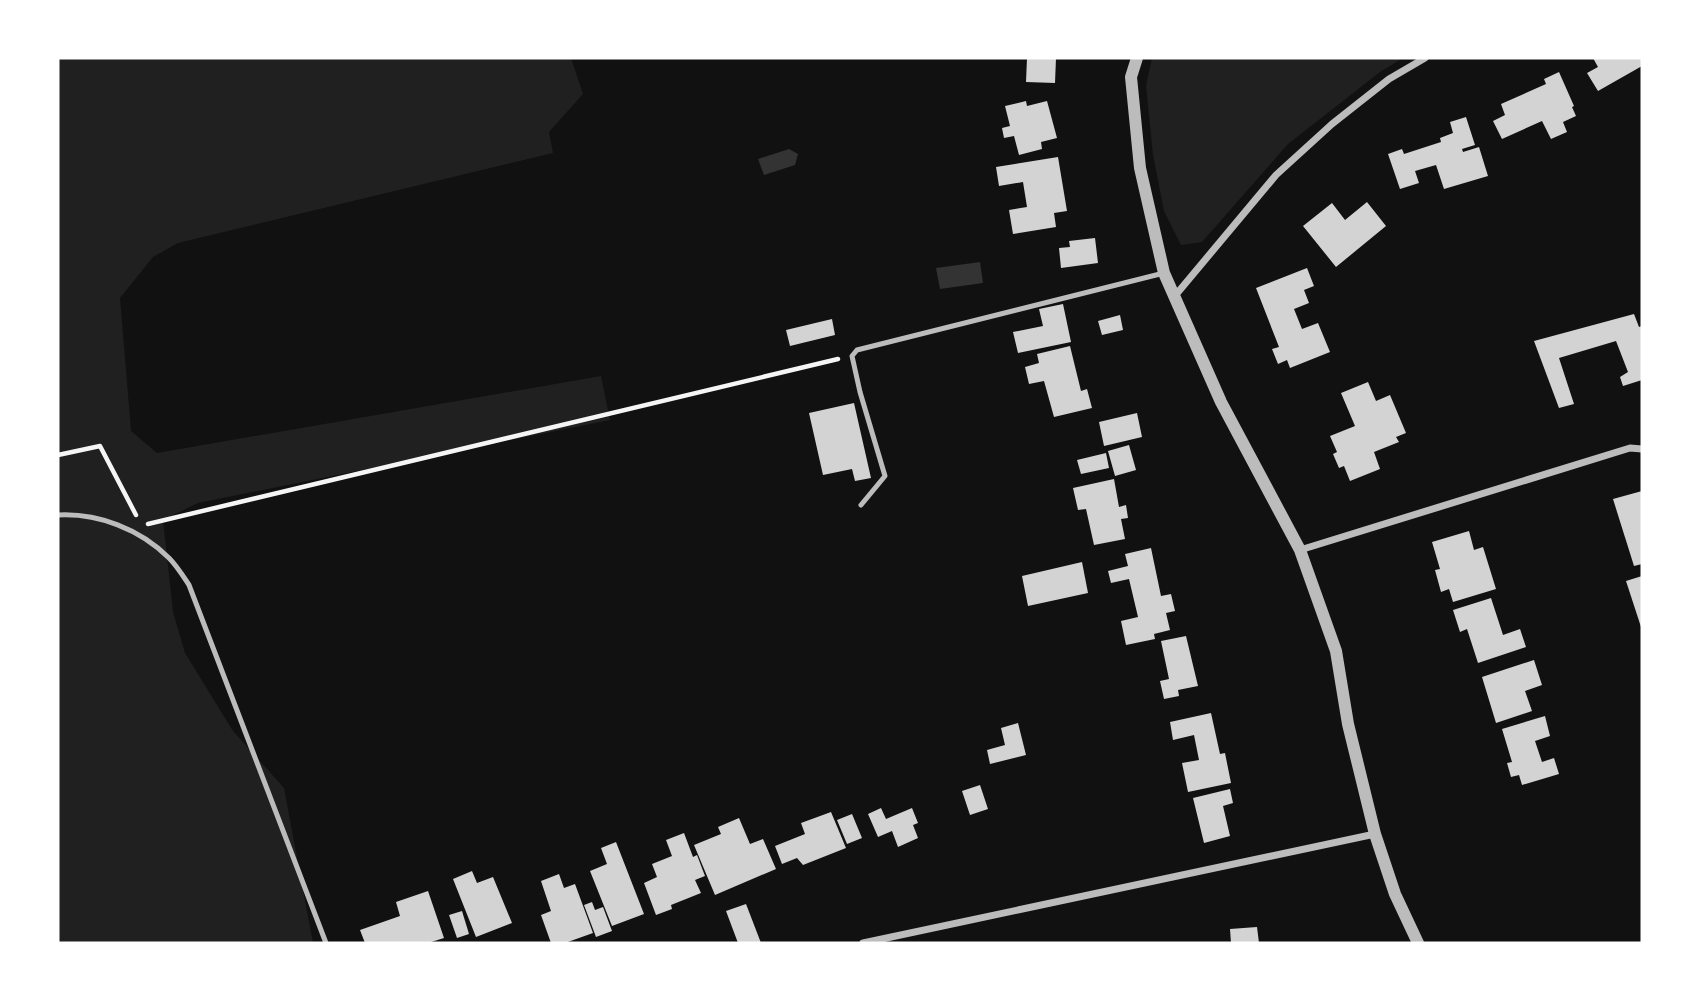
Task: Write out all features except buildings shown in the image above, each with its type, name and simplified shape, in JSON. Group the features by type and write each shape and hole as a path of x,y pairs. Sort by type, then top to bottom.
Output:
{"street":[{"path":"1137,58 1131,77 1140,168 1164,273 1221,402 1300,550 1336,651 1348,724 1375,834 1395,894 1418,943"},
{"path":"1173,298 1276,175 1332,124 1389,79 1425,58"},
{"path":"1300,550 1630,448 1642,449"},
{"path":"863,943 1375,834"}],"lane":[{"path":"861,505 885,476 852,356 857,349 1164,273"},
{"path":"58,514 79,514 114,522 141,537 169,558 189,585 326,943"}],"path":[{"path":"58,455 100,446 141,526 852,356"}],"shaded area":[{"path":"58,58 571,58 583,94 549,132 553,153 178,243 153,257 120,298 131,431 157,453 601,376 610,420 198,503 163,520 173,612 185,653 233,731 284,788 313,943 58,943"},
{"path":"1152,58 1403,58 1380,72 1288,144 1202,242 1181,245 1164,211 1153,155 1146,86"},
{"path":"789,149 798,154 795,165 764,175 758,159"},
{"path":"980,262 983,283 940,289 936,268"}]}
